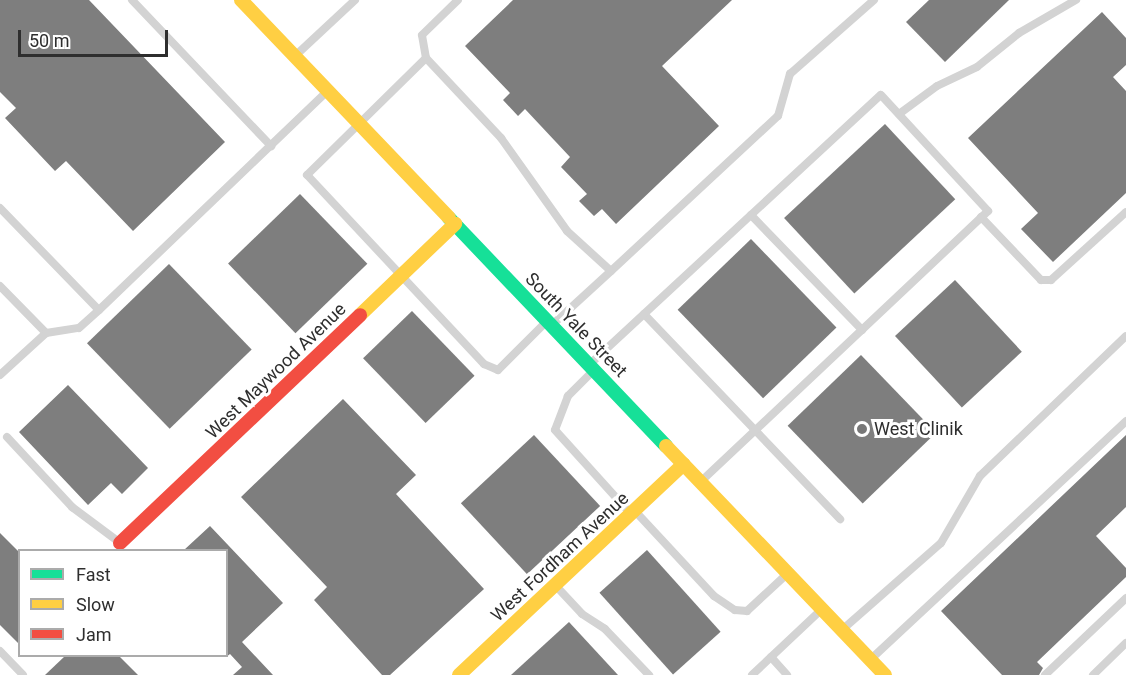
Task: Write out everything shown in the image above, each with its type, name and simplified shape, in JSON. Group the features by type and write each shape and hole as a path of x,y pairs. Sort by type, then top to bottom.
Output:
{"street":[{"name":"South Yale Street","path":"242,0 885,675"},
{"name":"West Maywood Avenue","path":"119,547 455,224"},
{"name":"West Fordham Avenue","path":"459,675 684,464"}],"lane":[{"path":"132,0 271,146"},
{"path":"295,56 355,0"},
{"path":"458,0 422,35 426,58 501,138 567,231 611,271"},
{"path":"426,58 307,175 484,364 498,370 611,271 778,116 790,74 874,0"},
{"path":"899,114 937,86 976,67 1019,33 1076,0"},
{"path":"0,375 46,333 79,328 328,90"},
{"path":"701,481 988,211 881,95 644,314 592,367 568,396 555,430 714,596 735,610 747,611 788,573"},
{"path":"0,208 99,310"},
{"path":"981,217 1041,280 1052,280 1126,212"},
{"path":"751,215 862,330"},
{"path":"0,286 46,333"},
{"path":"644,314 840,519"},
{"path":"842,630 941,543 980,476 1126,336"},
{"path":"871,660 1126,421"},
{"path":"7,437 72,507 119,547"},
{"path":"555,585 650,675"},
{"path":"1045,675 1126,598"},
{"path":"752,675 822,609"},
{"path":"1093,675 1126,643"},
{"path":"0,651 23,675"},
{"path":"771,657 787,675"}],"building":[{"path":"0,0 89,0 225,142 133,231 66,161 55,171 5,118 16,108 0,92"},
{"path":"513,0 732,0 662,66 719,126 616,224 602,209 594,216 579,201 587,194 561,167 570,157 525,109 518,116 503,100 510,93 465,46"},
{"path":"929,0 1009,0 945,62 906,22"},
{"path":"1102,12 1126,38 1126,65 1113,77 1126,91 1126,193 1053,262 1021,229 1038,213 968,138"},
{"path":"885,124 955,199 854,293 784,218"},
{"path":"300,194 367,264 295,333 228,263"},
{"path":"751,239 836,327 763,398 678,310"},
{"path":"169,264 252,350 170,429 87,343"},
{"path":"955,280 1022,352 962,408 895,336"},
{"path":"412,311 475,376 426,423 363,358"},
{"name":"West Clinik","path":"861,355 936,433 863,504 788,426"},
{"path":"68,385 148,468 122,494 111,483 88,505 19,432"},
{"path":"343,399 416,475 396,494 484,589 390,675 382,675 314,600 327,587 241,497"},
{"path":"534,435 600,506 527,574 461,503"},
{"path":"1126,435 1126,507 1096,536 1126,568 1126,577 1037,662 1043,668 1039,675 1002,675 941,611"},
{"path":"210,526 283,603 242,642 273,675 233,675 242,667 230,654 228,656 228,549 185,549"},
{"path":"0,533 18,551 18,643 0,625"},
{"path":"647,550 721,632 673,675 599,593"},
{"path":"569,622 618,675 511,675"},
{"path":"64,657 120,657 138,675 45,675"}],"traffic: fast":[{"path":"449,218 666,446"}],"traffic: slow":[{"path":"241,0 449,218"},
{"path":"360,315 455,224"},
{"path":"666,446 885,675"},
{"path":"459,675 684,464"}],"traffic: jam":[{"path":"120,543 360,315"}],"place":[{"name":"West Clinik","path":"862,429"}]}
